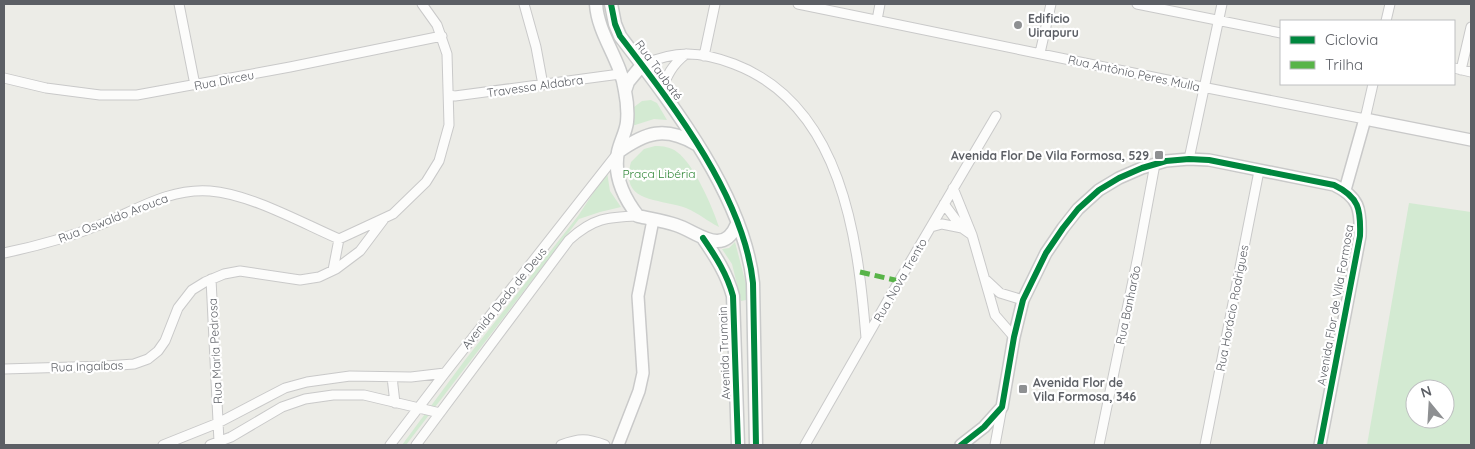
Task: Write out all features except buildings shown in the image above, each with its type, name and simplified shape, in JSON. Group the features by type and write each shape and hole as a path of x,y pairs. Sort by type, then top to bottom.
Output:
{"main road":[{"path":"596,4 600,26 625,91 627,122 618,152 617,169 618,179 627,201 638,216 676,225 709,241 724,240 730,236 737,224"},
{"name":"Rua Taubaté","path":"611,4 615,24 620,36 662,92 697,145"},
{"path":"625,91 628,82 642,65"},
{"path":"618,152 633,141 648,135 667,132 683,137 697,145 722,186 749,258 753,283 756,444"},
{"name":"Avenida Trumain","path":"703,238 722,266 729,280 733,296 738,445"}],"street":[{"path":"179,4 195,85"},
{"path":"333,270 338,242 349,234 393,214 426,182 439,161 449,125 447,54 437,25 422,4"},
{"path":"524,4 536,47 543,85"},
{"path":"704,56 715,4"},
{"name":"Rua Antônio Peres Mulla","path":"798,4 1205,88 1471,140"},
{"path":"877,20 880,4"},
{"path":"1040,53 1051,4"},
{"path":"1137,4 1280,33"},
{"path":"1189,159 1222,4"},
{"path":"1386,20 1390,4"},
{"path":"1471,27 1457,69 1471,72"},
{"name":"Rua Dirceu","path":"4,78 46,88 100,95 137,95 442,36"},
{"path":"642,65 674,54 718,58 742,67 779,89 792,103 822,144 836,175 852,224 858,256 866,338"},
{"path":"662,92 670,70 686,54"},
{"name":"Travessa Aldabra","path":"449,95 455,96 620,74"},
{"path":"995,445 1014,337 1023,300 1046,253 1062,228 1078,209 1099,190 1142,168 1166,161 1189,159 1209,160 1334,185 1345,190 1373,85"},
{"name":"Rua Nova Trento","path":"805,445 996,116"},
{"name":"Avenida Dedo de Deus","path":"390,445 444,372 618,152"},
{"name":"Rua Banharão","path":"1099,445 1155,164"},
{"name":"Rua Horácio Rodrigues","path":"1205,445 1259,170"},
{"path":"954,188 972,235 995,315 1014,337"},
{"name":"Avenida Flor de Vila Formosa","path":"1320,445 1360,236 1359,210 1355,200 1345,190"},
{"name":"Rua Oswaldo Arouca","path":"4,253 43,245 102,224 161,197 197,191 231,195 248,200 338,242"},
{"path":"944,204 962,228 972,235"},
{"name":"Avenida Dedo de Deus","path":"416,445 568,240 597,220 606,217 638,216"},
{"name":"Rua Ingaíbas","path":"4,369 106,366 134,364 148,359 158,351 165,341 178,308 192,290 211,279 240,271 300,280 319,277 350,260 365,246 385,218"},
{"path":"618,445 639,391 643,373 638,296 653,220"},
{"path":"931,227 942,224 962,228"},
{"path":"349,234 362,240 365,246"},
{"path":"338,242 339,252 350,260"},
{"name":"Rua Maria Pedrosa","path":"211,279 219,442"},
{"path":"985,279 1000,293 1023,300"},
{"path":"163,445 218,423 285,388 307,382 350,376 411,377 444,372"},
{"path":"392,377 395,403"},
{"path":"210,445 250,428 282,407 305,400 334,395 364,395 440,413"},
{"path":"961,445 984,427 1002,407"},
{"path":"561,445 588,439 605,445"}],"green space":[{"path":"651,100 657,103 667,120 654,119 632,126 634,107 642,101"},
{"name":"Praça Libéria","path":"655,146 672,149 690,166 702,187 719,227 686,208 644,197 636,192 631,185 629,176 631,162 644,149"},
{"path":"607,172 610,191 621,207 579,219 406,445 402,445 465,360 578,216"},
{"path":"1409,203 1471,212 1471,445 1367,445"},
{"path":"735,242 746,284 746,300 741,301 732,264 722,249 729,248"}],"marked path":[{"path":"860,272 899,281"}],"cycle path":[{"path":"611,4 615,24 620,36 683,121 703,152 736,217 747,250 753,283 756,445"},
{"path":"961,445 984,427 1002,407 1014,337 1023,300 1046,253 1078,209 1099,190 1119,178 1142,168 1166,161 1189,159 1209,160 1334,185 1349,194 1357,205 1360,218 1360,236 1320,445"},
{"path":"703,238 721,266 733,296 738,445"}],"place":[{"name":"Edificio Uirapuru","path":"1018,25"},
{"name":"Avenida Flor De Vila Formosa, 529","path":"1159,155"},
{"name":"Avenida Flor de Vila Formosa, 346","path":"1023,389"}]}
